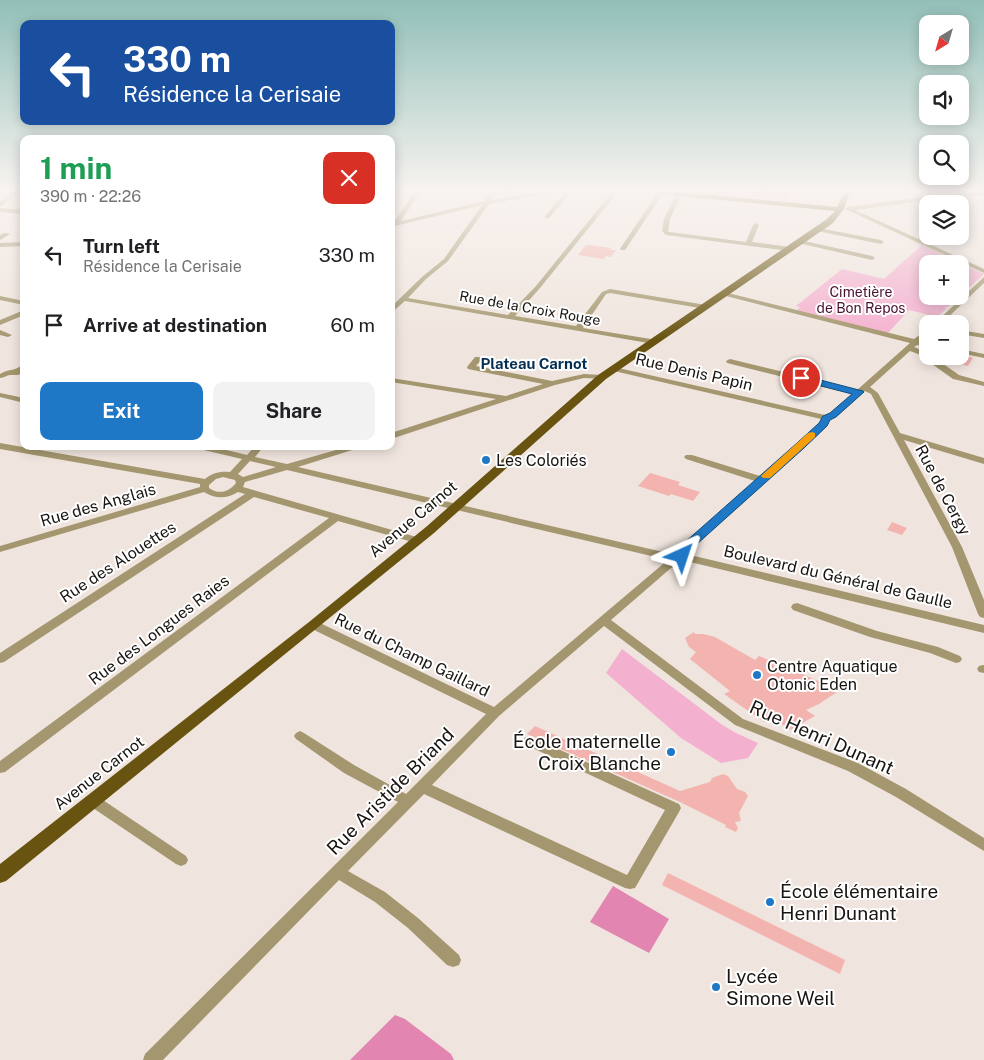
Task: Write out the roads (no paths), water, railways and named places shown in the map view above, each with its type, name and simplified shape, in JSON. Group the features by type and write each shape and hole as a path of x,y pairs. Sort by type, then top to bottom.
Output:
{"main road":[{"name":"Avenue Carnot","path":"0,875 314,625 455,507 602,377 800,242"}],"street":[{"path":"395,307 446,260 459,241"},
{"path":"510,317 538,287 575,241"},
{"path":"623,249 628,241"},
{"path":"728,241 790,249"},
{"path":"917,241 984,271"},
{"path":"800,242 872,258"},
{"path":"0,245 20,244"},
{"path":"946,315 984,279"},
{"path":"578,329 604,293 610,291 706,306"},
{"path":"724,294 912,346 956,377 984,384"},
{"path":"0,298 20,301"},
{"name":"Rue de la Croix Rouge","path":"402,299 654,342"},
{"path":"0,323 20,314"},
{"path":"969,334 984,336"},
{"path":"682,556 824,424 826,418 833,415 919,340"},
{"path":"912,346 919,346"},
{"path":"969,353 984,356"},
{"path":"478,359 471,367 553,383"},
{"path":"730,361 862,390"},
{"name":"Rue Denis Papin","path":"614,369 826,418"},
{"path":"2,376 8,372 15,374 20,371"},
{"path":"395,435 553,383 584,376 602,377"},
{"path":"395,381 506,399"},
{"name":"Rue de Cergy","path":"862,390 874,393 897,435 957,547 984,614"},
{"path":"0,395 20,400"},
{"path":"0,400 20,405"},
{"path":"897,435 984,461"},
{"path":"0,446 20,450"},
{"path":"20,450 205,486 212,494 223,494 237,481 249,458 256,450"},
{"path":"215,450 289,466 667,560"},
{"path":"237,481 347,450"},
{"path":"689,457 762,480"},
{"name":"Rue des Anglais","path":"0,549 205,486 218,475 237,481"},
{"path":"237,481 253,493 416,540"},
{"name":"Rue des Alouettes","path":"0,659 253,493"},
{"name":"Rue des Longues Raies","path":"0,768 336,517"},
{"name":"Rue Aristide Briand","path":"151,1060 495,713 603,620 667,560 681,565 685,562 682,556"},
{"name":"Boulevard du Général de Gaulle","path":"682,556 984,629"},
{"path":"796,606 874,634 934,650 956,659"},
{"name":"Rue Henri Dunant","path":"603,620 739,722 853,767 984,845"},
{"name":"Rue du Champ Gaillard","path":"314,625 495,713"},
{"path":"300,736 349,769 408,801"},
{"path":"422,787 630,883 674,808 529,741"},
{"path":"92,800 181,860"},
{"path":"338,872 380,897 413,923 453,960"}],"place":[{"name":"Les Coloriés","path":"486,460"},
{"name":"Centre Aquatique Otonic Eden","path":"757,675"},
{"name":"École maternelle Croix Blanche","path":"671,752"},
{"name":"École élémentaire Henri Dunant","path":"770,902"},
{"name":"Lycée Simone Weil","path":"716,987"}],"district":[{"name":"Plateau Carnot","path":"534,363"}],"park label":[{"name":"Cimetière de Bon Repos","path":"861,300"}]}
